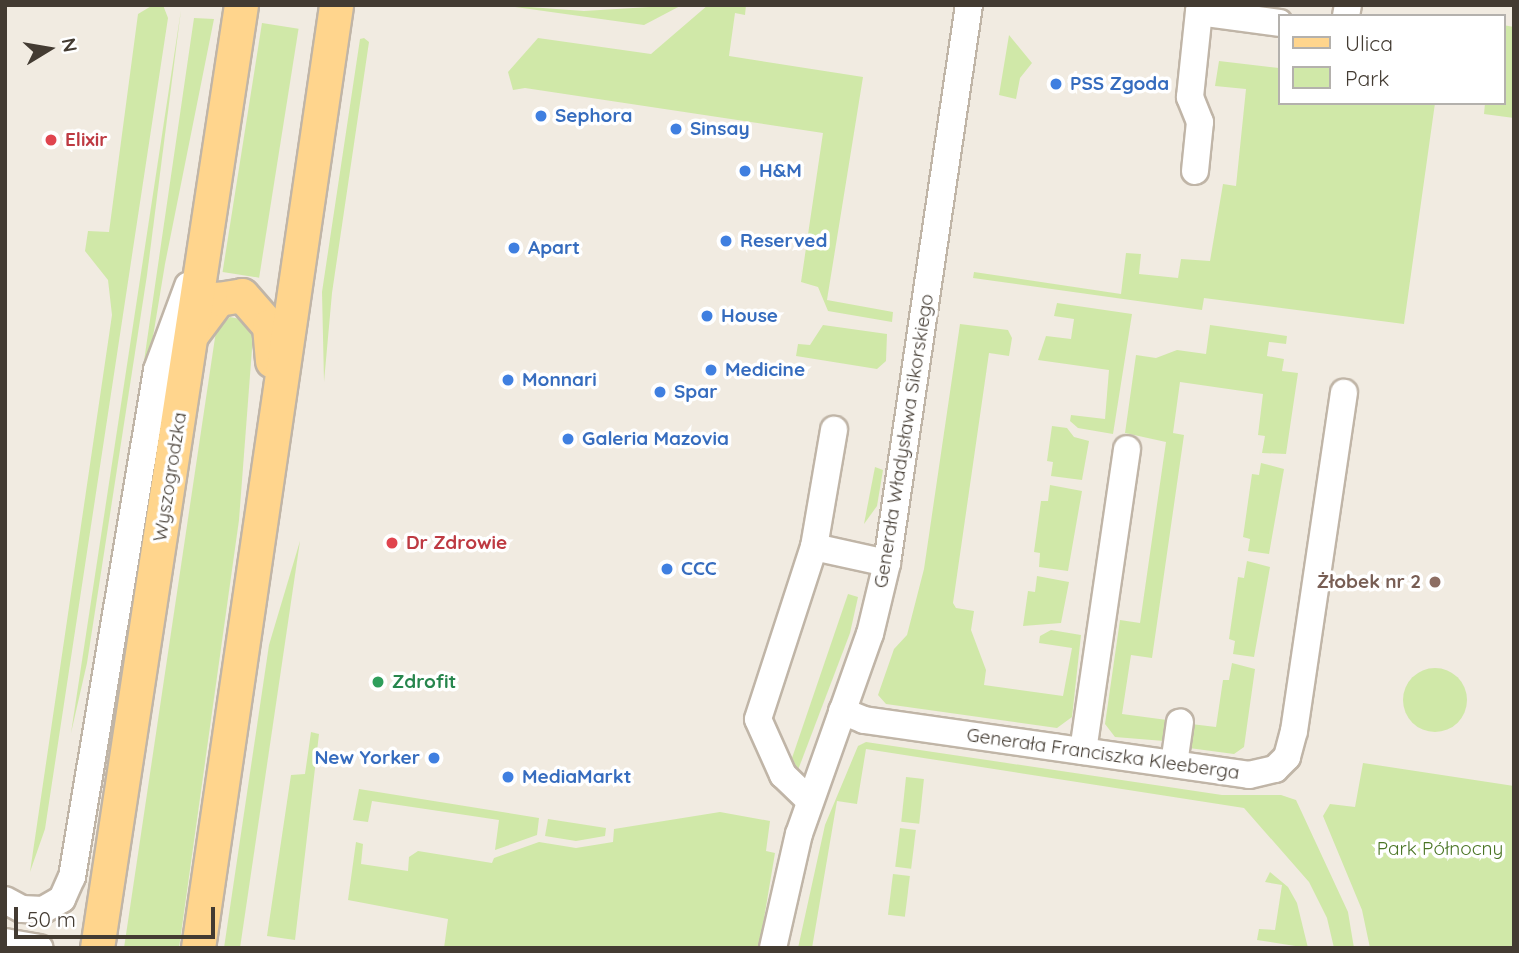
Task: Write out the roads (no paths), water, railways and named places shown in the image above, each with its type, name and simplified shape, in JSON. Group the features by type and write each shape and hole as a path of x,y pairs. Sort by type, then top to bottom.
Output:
{"main road":[{"name":"Wyszogrodzka","path":"97,948 241,5"},
{"path":"198,948 274,408 336,5"},
{"path":"191,335 218,299 229,294 250,299 269,326 274,408"}],"street":[{"name":"Generała Władysława Sikorskiego","path":"773,948 809,800 870,634 887,563 969,5"},
{"path":"1195,171 1200,122 1190,97 1200,9 1278,23"},
{"path":"5,900 22,909 43,910 62,899 72,877 158,370 206,235"},
{"name":"Generała Franciszka Kleeberga","path":"842,711 864,720 1250,775 1275,769 1287,757 1294,731 1344,393"},
{"path":"809,800 783,775 758,719 814,547 834,430"},
{"path":"1083,751 1127,449"},
{"path":"814,547 887,563"},
{"path":"1174,764 1180,722"},
{"path":"5,942 39,948"}],"place":[{"name":"PSS Zgoda","path":"1056,84"},
{"name":"Sephora","path":"541,116"},
{"name":"Sinsay","path":"676,129"},
{"name":"Elixir","path":"51,140"},
{"name":"H&M","path":"745,171"},
{"name":"Reserved","path":"726,241"},
{"name":"Apart","path":"514,248"},
{"name":"House","path":"707,316"},
{"name":"Medicine","path":"711,370"},
{"name":"Monnari","path":"508,380"},
{"name":"Spar","path":"660,392"},
{"name":"Galeria Mazovia","path":"568,439"},
{"name":"Dr Zdrowie","path":"392,543"},
{"name":"CCC","path":"667,569"},
{"name":"Żłobek nr 2","path":"1435,582"},
{"name":"Zdrofit","path":"378,682"},
{"name":"New Yorker","path":"434,758"},
{"name":"MediaMarkt","path":"508,777"}],"park label":[{"name":"Park Północny","path":"1440,849"}]}
